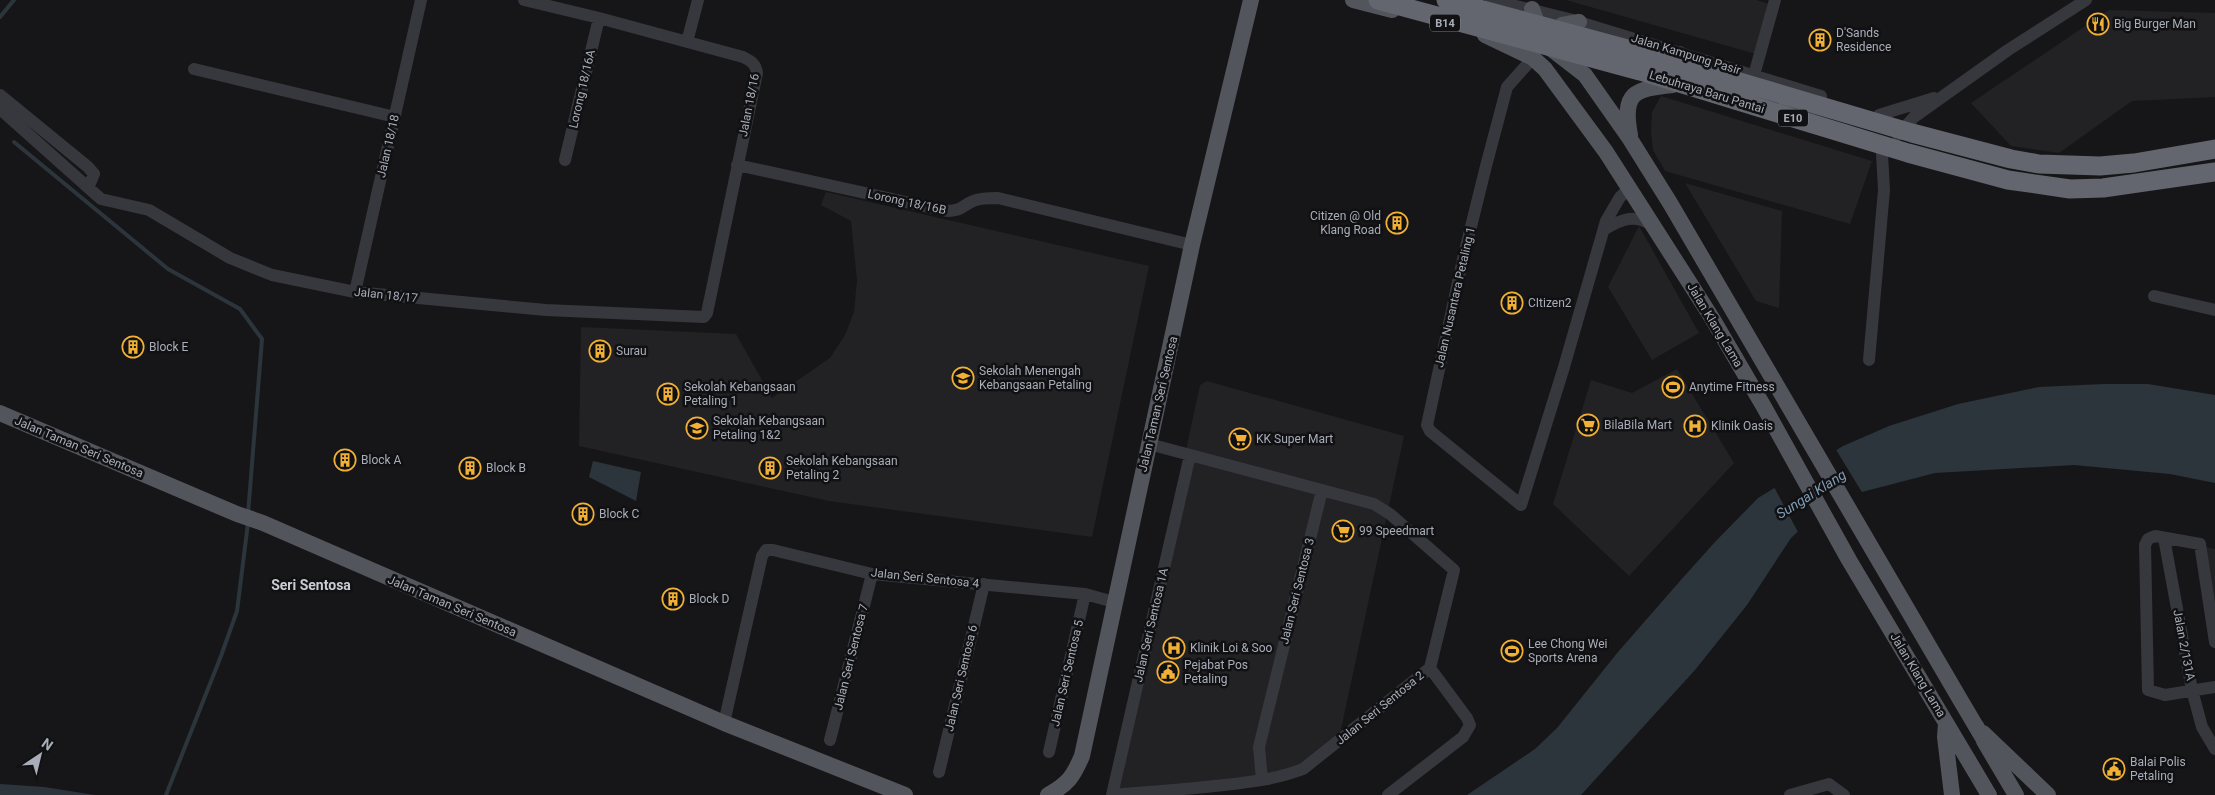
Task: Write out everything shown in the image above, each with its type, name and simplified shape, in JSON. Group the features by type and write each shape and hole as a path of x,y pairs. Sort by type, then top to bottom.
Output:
{"highway":[{"name":"Lebuhraya Baru Pantai","path":"1378,0 1640,71 1908,153 2008,180 2070,189 2103,188 2215,172"},
{"name":"Lebuhraya Baru Pantai","path":"1446,0 1642,53 1912,134 2011,159 2039,164 2100,166 2134,163 2215,149"}],"main road":[{"name":"Jalan Klang Lama","path":"1353,0 1455,25 1495,39 1533,58 1545,70 1606,152 1712,318 1846,555 1989,795"},
{"name":"Jalan Klang Lama","path":"1481,0 1498,8 1585,75 1630,139 1670,203 2016,795"},
{"name":"Jalan Taman Seri Sentosa","path":"1048,795 1066,785 1076,771 1082,756 1192,244 1251,1"},
{"path":"1533,2 1550,59 1634,184 1652,225"},
{"path":"1544,43 1562,25 1579,22"},
{"path":"1630,139 1626,114 1636,93 1645,88 1673,86"},
{"name":"Jalan Taman Seri Sentosa","path":"0,413 237,514 263,523 724,723 905,795"},
{"path":"1946,722 1945,737 1952,795"},
{"path":"1976,726 2048,795"}],"street":[{"name":"Jalan 18/18","path":"355,292 421,0"},
{"name":"Jalan 18/16","path":"524,0 743,57 756,68 707,313 700,318"},
{"path":"687,42 698,0"},
{"name":"Jalan Kampung Pasir","path":"1491,0 1533,2 1579,22 1879,115 1889,119 1894,125 1896,137"},
{"path":"1754,75 1775,0"},
{"path":"1882,154 1893,144 1896,137 1914,116 1948,94 2008,50 2086,0"},
{"name":"Lorong 18/16A","path":"565,160 599,18"},
{"path":"1680,52 1665,54 1660,61 1658,69 1662,78 1673,86 1882,154"},
{"name":"Jalan Nusantara Petaling 1","path":"1533,58 1507,87 1463,259 1427,425 1430,431 1521,505 1605,229"},
{"path":"194,70 395,117"},
{"path":"1879,115 1948,94"},
{"name":"Jalan 18/17","path":"1,102 88,167 94,178 91,189 101,199 149,210 230,258 264,272 355,292 546,310 700,318"},
{"path":"1869,360 1884,190 1882,154"},
{"name":"Lorong 18/16B","path":"736,165 947,211 960,210 970,202 982,198 998,198 1192,244"},
{"path":"1605,229 1612,209 1630,188"},
{"path":"1605,229 1623,219 1632,217 1643,219 1652,225"},
{"path":"2154,296 2215,310"},
{"name":"Jalan Seri Sentosa 2","path":"1112,795 1180,790 1281,778 1303,769 1430,668 1454,570 1390,514 1374,504 1149,444"},
{"name":"Jalan Seri Sentosa 1A","path":"1112,795 1190,455"},
{"name":"Jalan Seri Sentosa 3","path":"1262,780 1259,747 1322,490"},
{"path":"2215,642 2200,544 2155,536 2148,538 2145,545 2148,690 2165,695 2215,687"},
{"name":"Jalan 2/131A","path":"2164,538 2192,690 2202,727 2215,749"},
{"name":"Jalan Seri Sentosa 4","path":"724,723 762,556 766,550 773,550 872,574 1084,594 1114,602"},
{"name":"Jalan Seri Sentosa 7","path":"830,740 872,574"},
{"name":"Jalan Seri Sentosa 6","path":"939,772 984,584"},
{"name":"Jalan Seri Sentosa 5","path":"1049,752 1084,594"},
{"path":"1388,795 1463,737 1470,726 1467,718 1430,668"},
{"path":"1790,795 1829,784 1844,795"}],"shaded area":[{"path":"1566,0 1756,0 1770,4 1756,54"},
{"path":"2109,10 2215,13 2215,97 2132,101 2059,153 2011,146 1971,103"},
{"path":"1661,96 1872,161 1850,224 1665,171 1653,150 1651,132 1652,112"},
{"path":"1685,183 1782,211 1779,308 1756,301"},
{"name":"Sekolah Menengah Kebangsaan Petaling","path":"826,192 1149,266 1092,537 829,501 579,446 581,327 736,334 772,398 830,358 845,335 854,312 857,280 851,221 821,205"},
{"path":"1639,226 1699,333 1652,360 1608,287"},
{"path":"1677,369 1734,463 1629,576 1553,504 1591,380 1632,393"},
{"path":"1207,381 1404,436 1340,734 1301,766 1282,773 1119,790 1186,450 1200,385"},
{"path":"2205,547 2215,549 2215,614"}],"water":[{"name":"Sungai Klang","path":"2148,384 2215,395 2215,483 2170,474 2074,465 1935,473 1862,492 1805,525 1791,538 1747,605 1695,670 1581,795 1467,795 1535,749 1557,728 1618,652 1680,581 1758,498 1843,446 1889,426 1958,404 2039,387"},
{"path":"593,461 641,472 636,501 589,477"},
{"path":"0,784 44,787 95,795 0,795"}],"pier":[{"path":"1835,448 1863,494 1832,510 1799,534 1774,487"}],"waterway":[{"path":"0,17 14,0"},
{"path":"14,142 168,269 240,309 262,339 248,514"},
{"path":"166,795 237,611 248,523"}],"place":[{"name":"Big Burger Man","path":"2098,24"},
{"name":"D'Sands Residence","path":"1820,40"},
{"name":"Citizen @ Old Klang Road","path":"1397,223"},
{"name":"CItizen2","path":"1512,303"},
{"name":"Block E","path":"133,347"},
{"name":"Surau","path":"600,351"},
{"name":"Sekolah Menengah Kebangsaan Petaling","path":"963,378"},
{"name":"Anytime Fitness","path":"1673,387"},
{"name":"Sekolah Kebangsaan Petaling 1","path":"668,394"},
{"name":"BilaBila Mart","path":"1588,425"},
{"name":"Klinik Oasis","path":"1695,426"},
{"name":"Sekolah Kebangsaan Petaling 1&2","path":"697,428"},
{"name":"KK Super Mart","path":"1240,439"},
{"name":"Block A","path":"345,460"},
{"name":"Block B","path":"470,468"},
{"name":"Sekolah Kebangsaan Petaling 2","path":"770,468"},
{"name":"Block C","path":"583,514"},
{"name":"99 Speedmart","path":"1343,531"},
{"name":"Block D","path":"673,599"},
{"name":"Klinik Loi & Soo","path":"1174,648"},
{"name":"Lee Chong Wei Sports Arena","path":"1512,651"},
{"name":"Pejabat Pos Petaling","path":"1168,672"},
{"name":"Balai Polis Petaling","path":"2114,769"}],"district":[{"name":"Seri Sentosa","path":"311,585"}]}
